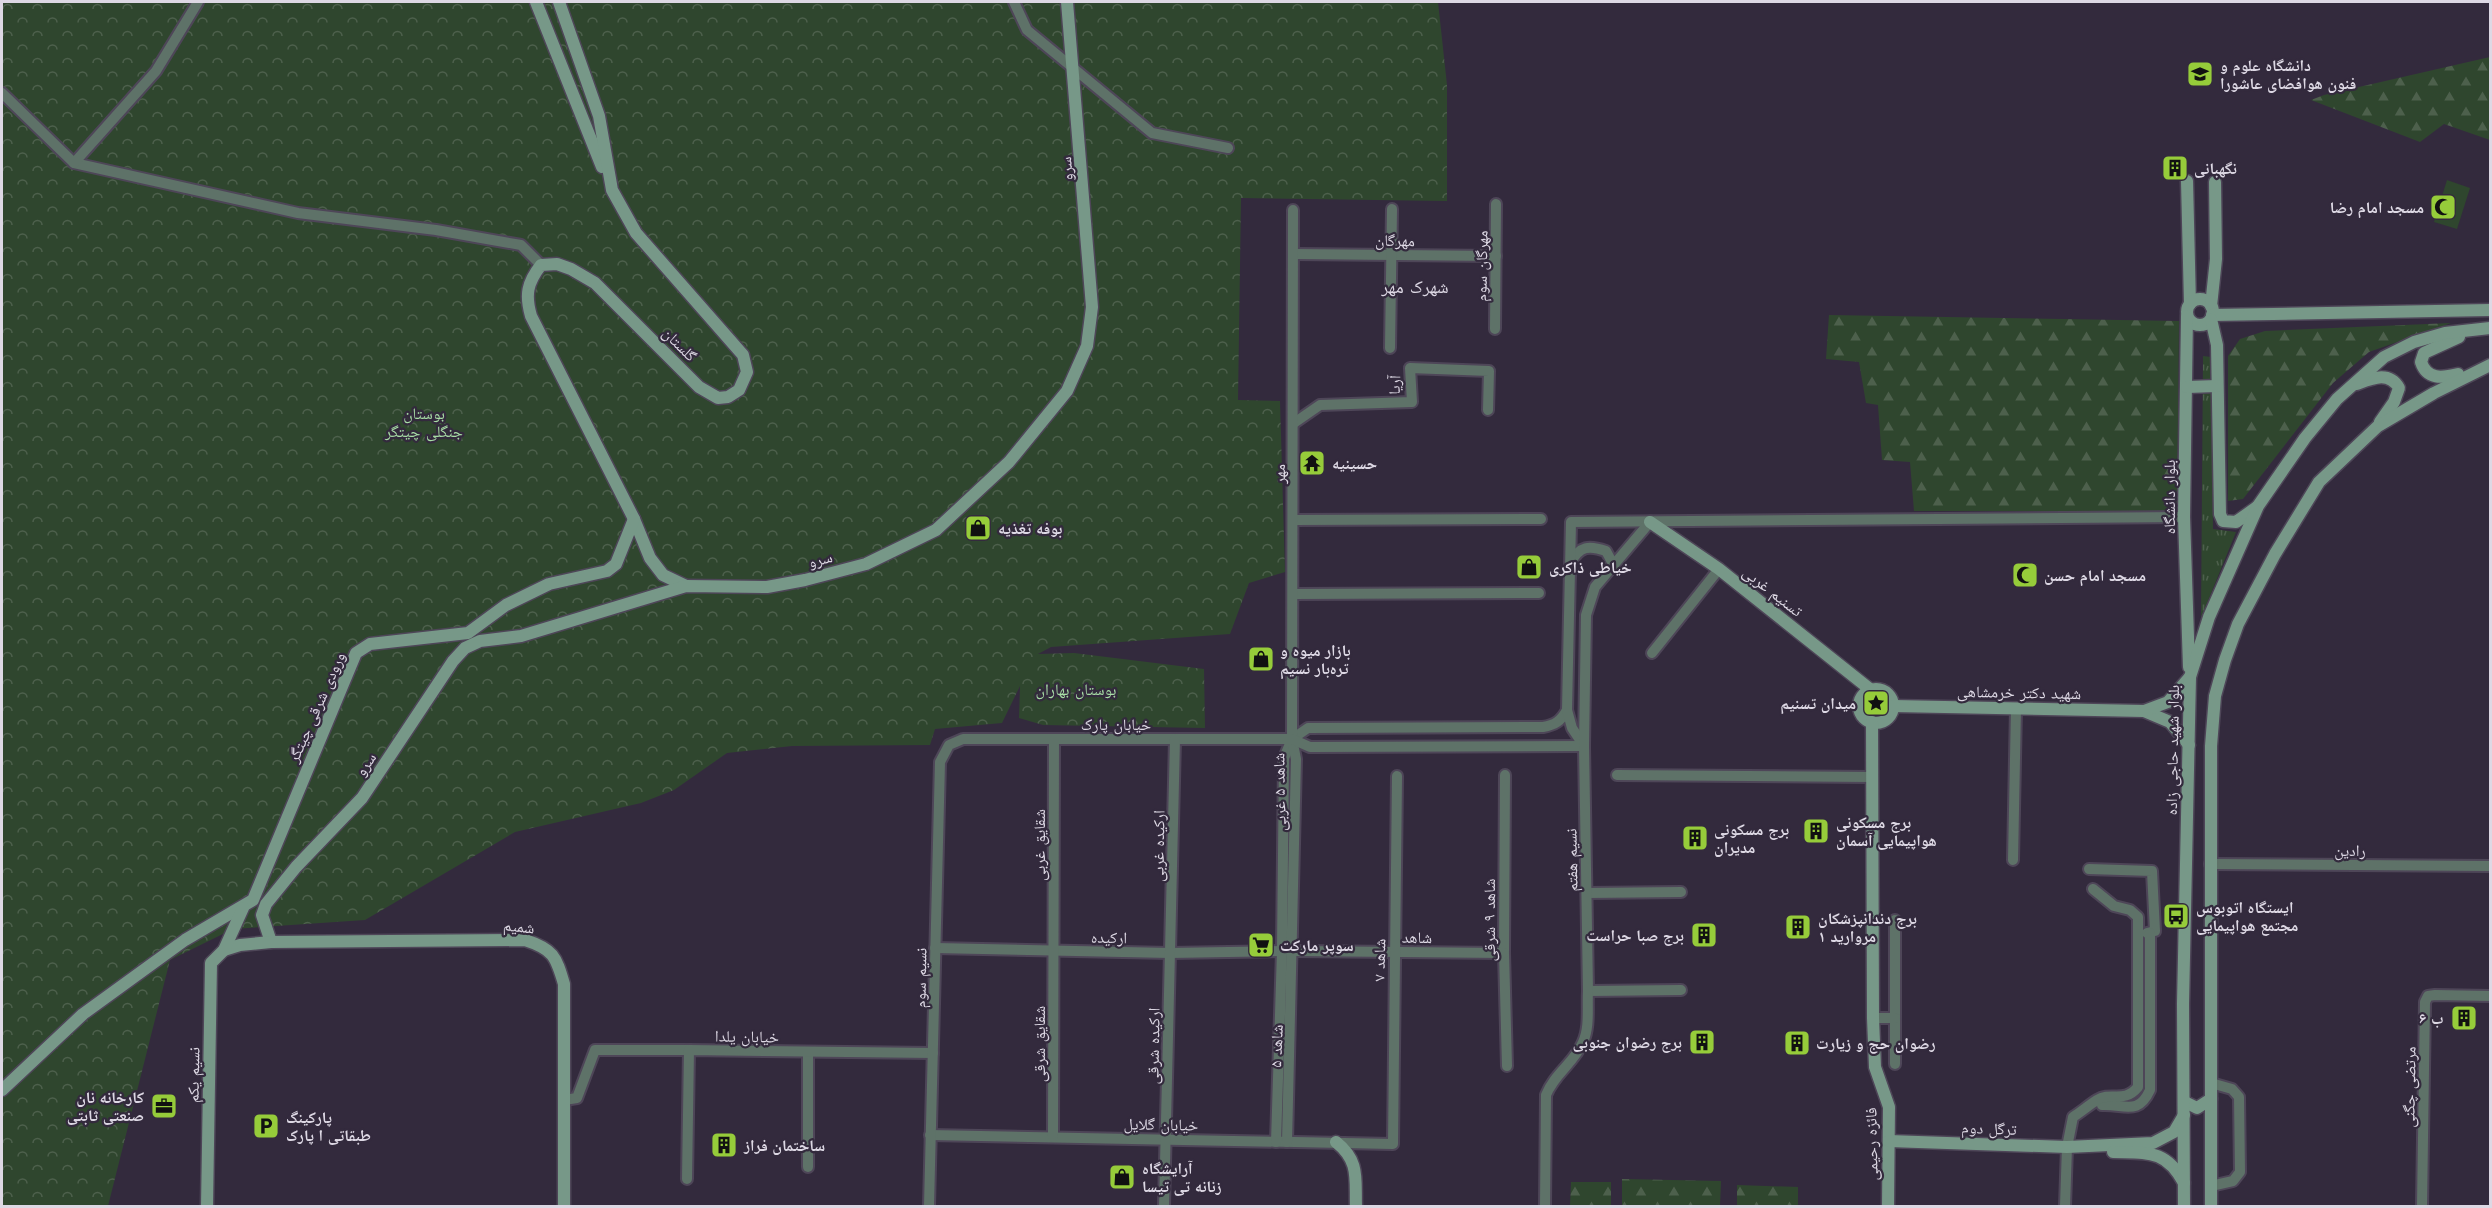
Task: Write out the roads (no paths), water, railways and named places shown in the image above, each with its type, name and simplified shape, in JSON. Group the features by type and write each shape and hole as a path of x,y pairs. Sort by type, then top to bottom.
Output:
{"street":[{"path":"74,163 156,71 198,2"},
{"path":"536,2 612,190"},
{"name":"گلستان","path":"541,265 557,264 596,283 699,387 718,398 728,397 739,390 747,372 743,356 636,233 612,190 599,116 559,2"},
{"path":"1014,2 1027,30 1152,133 1228,148"},
{"name":"سرو","path":"271,942 262,915 271,897 362,798 453,661 465,648 480,641 521,636 686,586 767,587 866,564 936,530 1009,462 1067,391 1087,346 1092,306 1075,70 1067,2"},
{"path":"2,93 74,163 298,213 436,230 521,245 541,265 530,279 526,298 531,316 634,519 650,558 663,575 686,586"},
{"name":"بلوار دانشگاه","path":"2187,181 2189,310 2184,517 2190,677"},
{"path":"2215,182 2216,259 2211,313 2217,345 2220,514 2223,521 2236,522 2258,506"},
{"name":"مهرگان سوم","path":"1495,329 1496,204"},
{"path":"1390,348 1392,209"},
{"name":"مهر","path":"1292,738 1293,210"},
{"name":"مهرگان","path":"1294,254 1496,256"},
{"path":"2201,299 2211,313 2205,324 2196,325 2189,310 2201,299"},
{"path":"2211,313 2490,310"},
{"path":"2485,328 2424,353 2421,362 2424,369 2432,376 2444,378 2488,365"},
{"name":"بلوار شهید حاجی زاده","path":"2184,1206 2186,1107 2183,1004 2190,677 2209,616 2258,506 2305,438 2350,388 2384,357 2414,342 2445,333 2485,328"},
{"path":"2378,426 2488,365"},
{"name":"آریا","path":"1294,423 1320,405 1412,402 1410,368 1489,370 1488,410"},
{"path":"2211,1206 2210,864 2211,746 2215,696 2224,660 2238,624 2275,554 2319,482 2378,426 2394,402 2399,388 2394,380 2385,377 2370,379 2350,388"},
{"path":"2187,387 2217,386"},
{"path":"1584,746 1572,728 1567,710 1571,522 2184,517"},
{"name":"ورودی شرقی چیتگر","path":"224,950 248,904 356,653 370,644 468,633 506,605 549,584 607,571 616,564 634,519"},
{"path":"1294,520 1540,519"},
{"name":"نسیم هفتم","path":"1545,1206 1546,1095 1551,1083 1583,1042 1588,991 1584,746 1586,615 1595,587 1650,522"},
{"name":"تسنیم غربی","path":"1650,522 1719,569 1871,690"},
{"path":"1571,562 1578,550 1591,546 1606,550 1613,564"},
{"path":"1652,653 1719,569"},
{"path":"1293,594 1539,593"},
{"name":"شهید دکتر خرمشاهی","path":"2144,711 2168,702 2190,677"},
{"path":"1871,690 1886,692 1893,706 1886,719 1872,722 1863,716 1860,706 1862,696 1871,690"},
{"name":"شهید دکتر خرمشاهی","path":"1893,706 2144,711 2170,722 2189,745"},
{"path":"2013,860 2016,708"},
{"name":"خیابان پارک","path":"1292,738 1308,728 1543,727 1554,725 1562,719 1567,710"},
{"name":"فائزه رحیمی","path":"1872,722 1873,1018 1875,1067 1889,1107 1888,1206"},
{"name":"خیابان پارک","path":"944,750 949,745 963,739 1292,738 1310,747 1584,746"},
{"name":"شاهد ۵ غربی","path":"1288,951 1296,759 1292,738"},
{"name":"شقایق غربی","path":"1054,739 1054,951"},
{"name":"ارکیده غربی","path":"1170,953 1175,739"},
{"name":"نسیم سوم","path":"929,1206 940,762 944,750"},
{"name":"شاهد ۹ شرقی","path":"1505,775 1504,953 1507,1066"},
{"path":"1617,775 1872,777"},
{"name":"شاهد ۷","path":"1393,1144 1397,776"},
{"name":"رادین","path":"2210,864 2490,866"},
{"path":"2089,869 2152,871 2155,931 2138,933"},
{"path":"2065,1206 2067,1147 2073,1117 2092,1106 2098,1099 2132,1094 2138,1087 2136,913 2114,906 2093,889"},
{"path":"1587,893 1681,892"},
{"path":"2,1090 83,1014 184,940 248,904 271,897"},
{"path":"1895,920 1895,1064"},
{"path":"2092,1106 2137,1107 2144,1104 2150,1090 2150,933"},
{"name":"شمیم","path":"224,950 271,942 525,940 546,947 557,960 564,984 564,1206"},
{"name":"ارکیده","path":"935,948 1170,953 1288,951"},
{"name":"نسیم یکم","path":"207,1206 212,963 224,950"},
{"name":"شقایق شرقی","path":"1053,1137 1054,951"},
{"name":"شاهد","path":"1288,951 1504,953"},
{"name":"شاهد ۵","path":"1276,1142 1288,951"},
{"name":"شاهد ۵","path":"1287,1142 1288,951"},
{"name":"ارکیده شرقی","path":"1166,1140 1170,953"},
{"path":"1588,991 1681,990"},
{"name":"مرتضی چگنی","path":"2422,1206 2425,1002 2428,996 2435,994 2490,996"},
{"path":"1873,1018 1895,1018"},
{"name":"خیابان یلدا","path":"564,1100 577,1098 595,1050 933,1053"},
{"path":"687,1179 689,1050"},
{"path":"808,1052 808,1167"},
{"path":"2211,1083 2232,1089 2239,1097 2240,1172 2233,1181 2211,1186"},
{"path":"2186,1107 2197,1108 2211,1099"},
{"name":"ترگل دوم","path":"1889,1141 2067,1147 2153,1143 2165,1139 2174,1132 2186,1107"},
{"name":"خیابان گلایل","path":"930,1135 1393,1144"},
{"path":"1164,1206 1166,1140"},
{"path":"1336,1142 1351,1157 1354,1166 1356,1206"},
{"name":"ترگل دوم","path":"2088,1147 2102,1151 2158,1155 2173,1165 2184,1183"}],"place":[{"name":"دانشگاه علوم و فنون هوافضای عاشورا","path":"2200,74"},
{"name":"نگهبانی","path":"2175,168"},
{"name":"مسجد امام رضا","path":"2443,207"},
{"name":"حسینیه","path":"1312,463"},
{"name":"بوفه تغذیه","path":"978,528"},
{"name":"خیاطی ذاکری","path":"1529,567"},
{"name":"مسجد امام حسن","path":"2025,575"},
{"name":"بازار میوه و تره‌بار نسیم","path":"1261,659"},
{"name":"میدان تسنیم","path":"1876,703"},
{"name":"برج مسکونی هواپیمایی آسمان","path":"1816,831"},
{"name":"برج مسکونی مدیران","path":"1695,838"},
{"name":"ایستگاه اتوبوس مجتمع هواپیمایی","path":"2176,916"},
{"name":"برج دندانپزشکان مروارید ۱","path":"1798,927"},
{"name":"برج صبا حراست","path":"1704,935"},
{"name":"سوپر مارکت","path":"1261,945"},
{"name":"ب ۶","path":"2464,1018"},
{"name":"برج رضوان جنوبی","path":"1702,1042"},
{"name":"رضوان حج و زیارت","path":"1797,1043"},
{"name":"کارخانه نان صنعتی ثابتی","path":"164,1106"},
{"name":"پارکینگ طبقاتی ا پارک","path":"266,1126"},
{"name":"ساختمان فراز","path":"724,1145"},
{"name":"آرایشگاه زنانه تی تیسا","path":"1122,1177"}],"district":[{"name":"شهرک مهر","path":"1415,287"}],"park label":[{"name":"بوستان جنگلی چیتگر","path":"424,422"},
{"name":"بوستان بهاران","path":"1076,689"}]}
